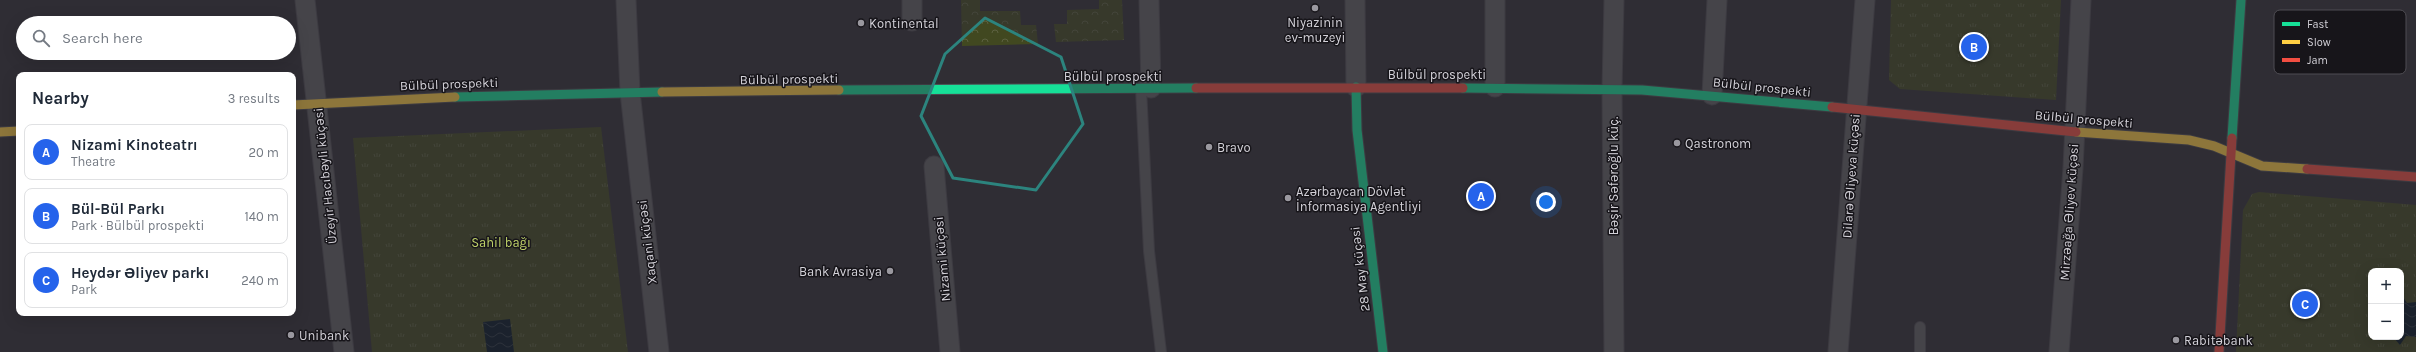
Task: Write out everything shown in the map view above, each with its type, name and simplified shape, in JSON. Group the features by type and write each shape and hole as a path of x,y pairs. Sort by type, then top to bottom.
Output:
{"main road":[{"path":"2219,352 2241,0"},
{"name":"Bülbül prospekti","path":"296,105 606,92 667,93 1356,87 1612,89 1712,95 2074,132 2204,143 2253,163 2276,168 2416,177"},
{"name":"28 May küçəsi","path":"1356,87 1357,130 1383,352"},
{"path":"0,132 16,131"}],"street":[{"name":"Üzeyir Hacıbəyli küçəsi","path":"305,0 344,352"},
{"name":"Xaqani küçəsi","path":"626,0 630,92 659,352"},
{"path":"912,0 912,21"},
{"path":"1146,88 1149,0"},
{"path":"1355,0 1356,87"},
{"path":"1495,0 1495,87"},
{"name":"Bəşir Səfəroğlu küç.","path":"1614,0 1612,89 1614,352"},
{"path":"1712,95 1717,0"},
{"name":"Dilarə Əliyeva küçəsi","path":"1838,352 1865,0"},
{"name":"Mirzəağa Əliyev küçəsi","path":"2059,352 2074,132 2081,0"},
{"name":"Nizami küçəsi","path":"934,166 950,352"}],"lane":[{"path":"1146,88 1149,251 1161,352"},
{"path":"1920,327 1920,352"}],"highlighted area":[{"path":"985,18 1061,57 1083,124 1036,190 953,178 921,116 945,54"}],"green space":[{"path":"961,0 980,0 980,11 1020,11 1021,25 1036,25 1038,44 962,46"},
{"path":"1099,0 1122,0 1124,40 1056,42 1054,24 1067,24 1067,10 1099,9"},
{"path":"1891,0 2061,0 2056,100 1900,89 1889,80"},
{"name":"Sahil bağı","path":"601,127 628,352 372,352 353,138"},
{"path":"2259,192 2416,205 2416,352 2236,352 2243,210 2252,194"}],"water":[{"path":"2404,298 2407,303 2416,302 2416,337 2406,336 2404,339"},
{"path":"510,319 514,352 487,352 483,322"},
{"path":"2396,340 2403,340 2400,345"}],"traffic: fast":[{"path":"2232,138 2241,0"},
{"path":"1356,87 1357,130 1383,352"},
{"path":"839,90 1196,88"},
{"path":"1463,88 1642,90 1832,107"},
{"path":"455,97 662,92"}],"traffic: slow":[{"path":"662,92 839,90"},
{"path":"296,105 455,97"},
{"path":"0,132 16,131"},
{"path":"2076,132 2189,140 2214,146 2262,166 2307,169"}],"traffic: jam":[{"path":"1196,88 1463,88"},
{"path":"1832,107 2076,132"},
{"path":"2219,352 2232,138"},
{"path":"2307,169 2416,177"}],"place":[{"name":"Niyazinin ev-muzeyi","path":"1315,8"},
{"name":"Kontinental","path":"861,23"},
{"name":"Bül-Bül Parkı","path":"1974,47"},
{"name":"Qastronom","path":"1677,143"},
{"name":"Bravo","path":"1209,147"},
{"name":"Nizami Kinoteatrı","path":"1481,196"},
{"name":"Azərbaycan Dövlət İnformasiya Agentliyi","path":"1288,198"},
{"name":"Bank Avrasiya","path":"890,271"},
{"name":"Heydər Əliyev parkı","path":"2305,304"},
{"name":"Unibank","path":"291,335"},
{"name":"Rabitəbank","path":"2176,340"}]}
